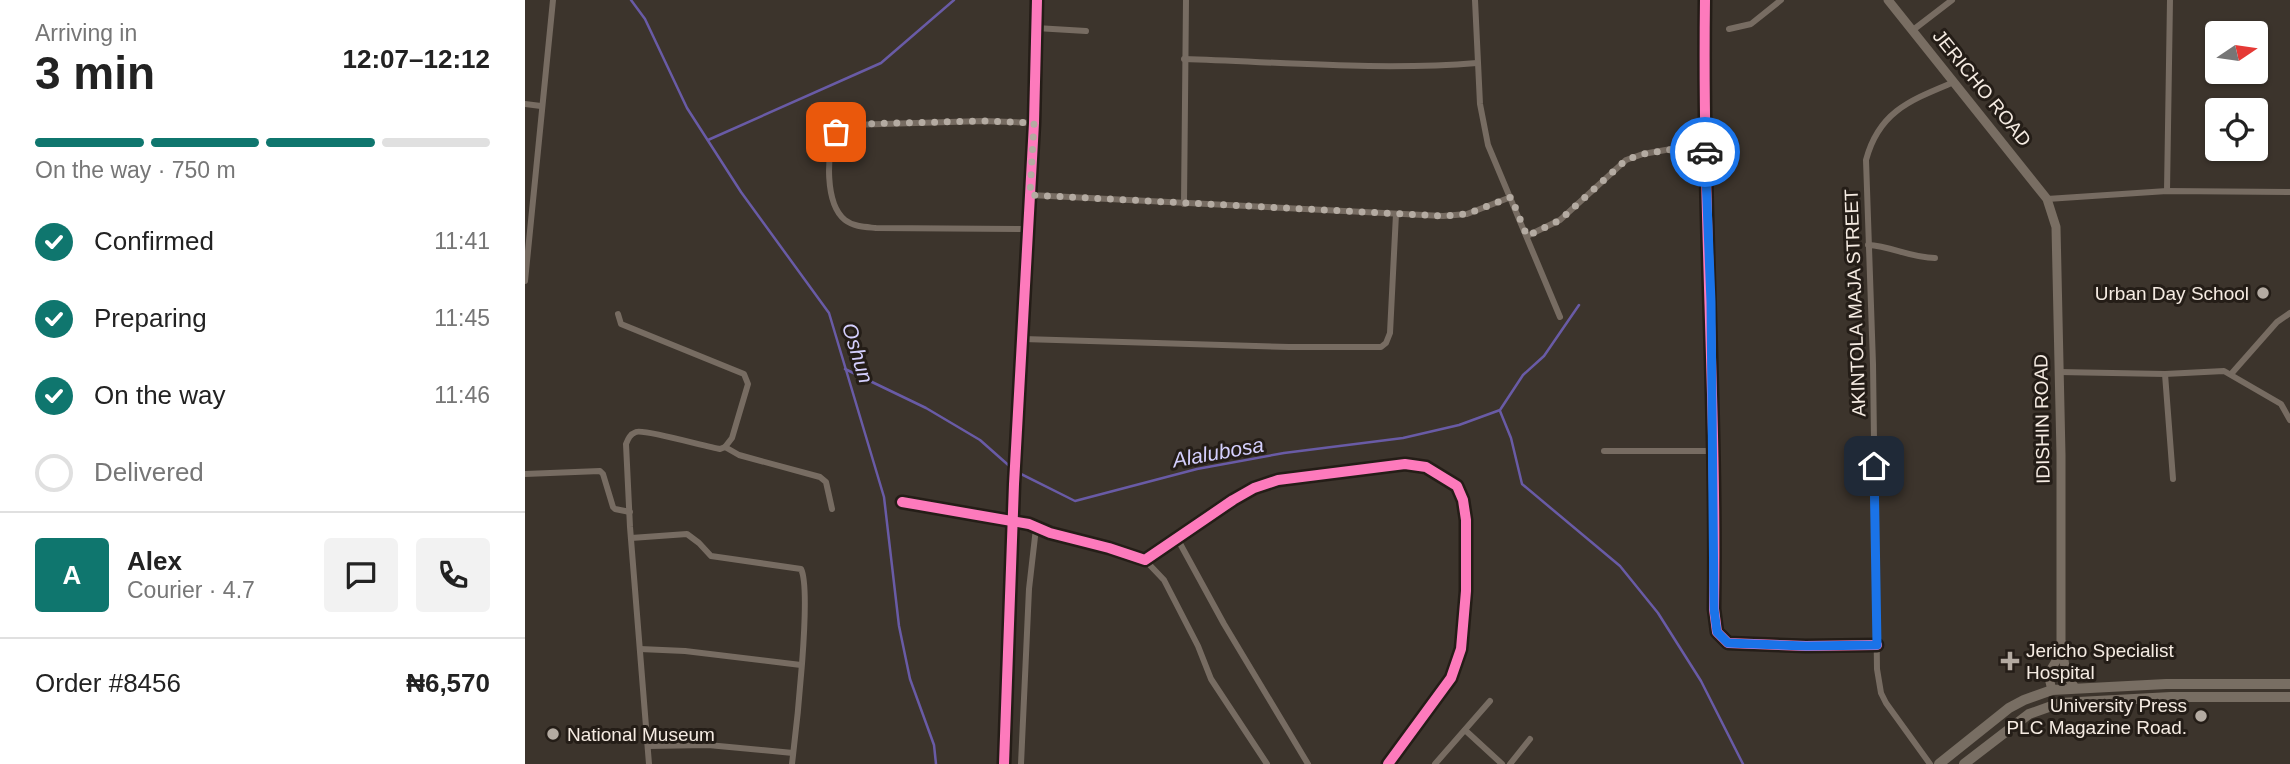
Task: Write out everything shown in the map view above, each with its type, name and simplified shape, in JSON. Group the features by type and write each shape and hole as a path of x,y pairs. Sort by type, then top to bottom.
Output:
{"main road":[{"path":"1939,764 2010,708 2052,690 2166,684 2290,684"},
{"path":"1964,764 2029,714 2060,703 2171,697 2290,698"}],"street":[{"path":"525,281 528,207 553,0"},
{"path":"1004,764 1034,123 1037,0"},
{"path":"1184,204 1186,0"},
{"path":"1475,0 1480,104 1488,145 1560,317"},
{"path":"1705,0 1705,144 1711,302 1715,625 1720,637 1728,643 1754,646 1877,645"},
{"path":"1729,29 1751,24 1781,0"},
{"name":"JERICHO ROAD","path":"1888,0 2047,199"},
{"path":"1913,30 1952,0"},
{"path":"2167,191 2170,0"},
{"path":"1035,28 1086,31"},
{"path":"1184,59 1406,66 1477,63"},
{"name":"AKINTOLA MAJA STREET","path":"1930,764 1891,712 1881,693 1877,669 1867,160 1878,129 1897,110 1954,82"},
{"path":"525,104 541,106"},
{"path":"1028,229 876,228 852,224 843,219 834,199 828,159 836,132 849,125 983,121 1034,123"},
{"path":"1527,236 1560,220 1626,160 1643,154 1705,144"},
{"path":"2047,199 2072,195 2167,191 2290,191"},
{"path":"1030,195 1443,216 1467,214 1511,197"},
{"name":"IDISHIN ROAD","path":"2047,199 2056,227 2057,244 2061,640"},
{"path":"1023,339 1381,347 1386,344 1390,332 1396,214"},
{"path":"1868,245 1889,248 1911,256 1935,258"},
{"path":"2232,373 2277,322 2290,313"},
{"path":"618,314 621,324 744,374 748,384 732,438 725,447 720,449 695,444 646,431 634,432 626,444 649,764"},
{"path":"2059,372 2165,373 2217,370 2232,373 2281,404 2290,420"},
{"path":"2165,373 2173,479"},
{"path":"725,447 739,455 824,479 832,509"},
{"path":"1604,451 1711,451"},
{"path":"1145,560 1243,494 1278,480 1405,464 1426,467 1457,486 1463,500 1466,520 1466,591 1461,649 1451,678 1388,764"},
{"path":"525,474 600,471 613,507 630,512"},
{"path":"902,502 1029,524 1145,560 1164,580 1198,646 1210,679 1267,764"},
{"path":"1021,764 1029,589 1035,528"},
{"path":"631,538 687,534 711,556 800,569 804,579 801,665 792,764"},
{"path":"1177,538 1224,624 1308,764"},
{"path":"2061,640 2066,674 2075,688"},
{"path":"2052,690 2048,674 2056,661 2061,640"},
{"path":"641,649 685,651 801,665"},
{"path":"1436,764 1490,701"},
{"path":"1465,730 1502,764"},
{"path":"1510,764 1530,739"},
{"path":"648,746 708,745 793,753"}],"waterway":[{"name":"Oshun","path":"631,0 645,19 687,108 741,192 829,313 884,497 899,626 910,679 934,745 936,764"},
{"path":"708,140 881,63 954,0"},
{"name":"Alalubosa","path":"845,369 926,408 980,440 1015,471 1075,501 1197,469 1284,453 1403,438 1459,425 1500,410 1523,375 1544,356 1579,305"},
{"path":"1500,411 1511,438 1522,484 1620,566 1658,613 1701,681 1743,764"}],"cycle path":[{"path":"1004,764 1014,484 1034,123 1037,0"},
{"path":"1705,0 1714,609 1717,632 1728,643 1877,645"},
{"path":"902,502 1029,524 1050,533 1145,560 1233,500 1254,488 1278,480 1405,464 1426,467 1457,486 1463,500 1466,520 1466,591 1461,649 1451,678 1388,764"}],"way so far":[{"path":"836,132 844,126 856,124 983,121 1034,123 1030,195 1443,216 1478,211 1511,197 1527,236 1560,220 1626,160 1643,154 1705,144 1705,152"}],"place":[{"name":"Urban Day School","path":"2263,293"},
{"name":"Jericho Specialist Hospital","path":"2010,661"},
{"name":"University Press PLC Magazine Road.","path":"2201,716"},
{"name":"National Museum","path":"553,734"}],"route":[{"path":"1705,152 1711,302 1714,609 1715,625 1720,637 1728,643 1754,646 1877,645 1874,466"}]}
